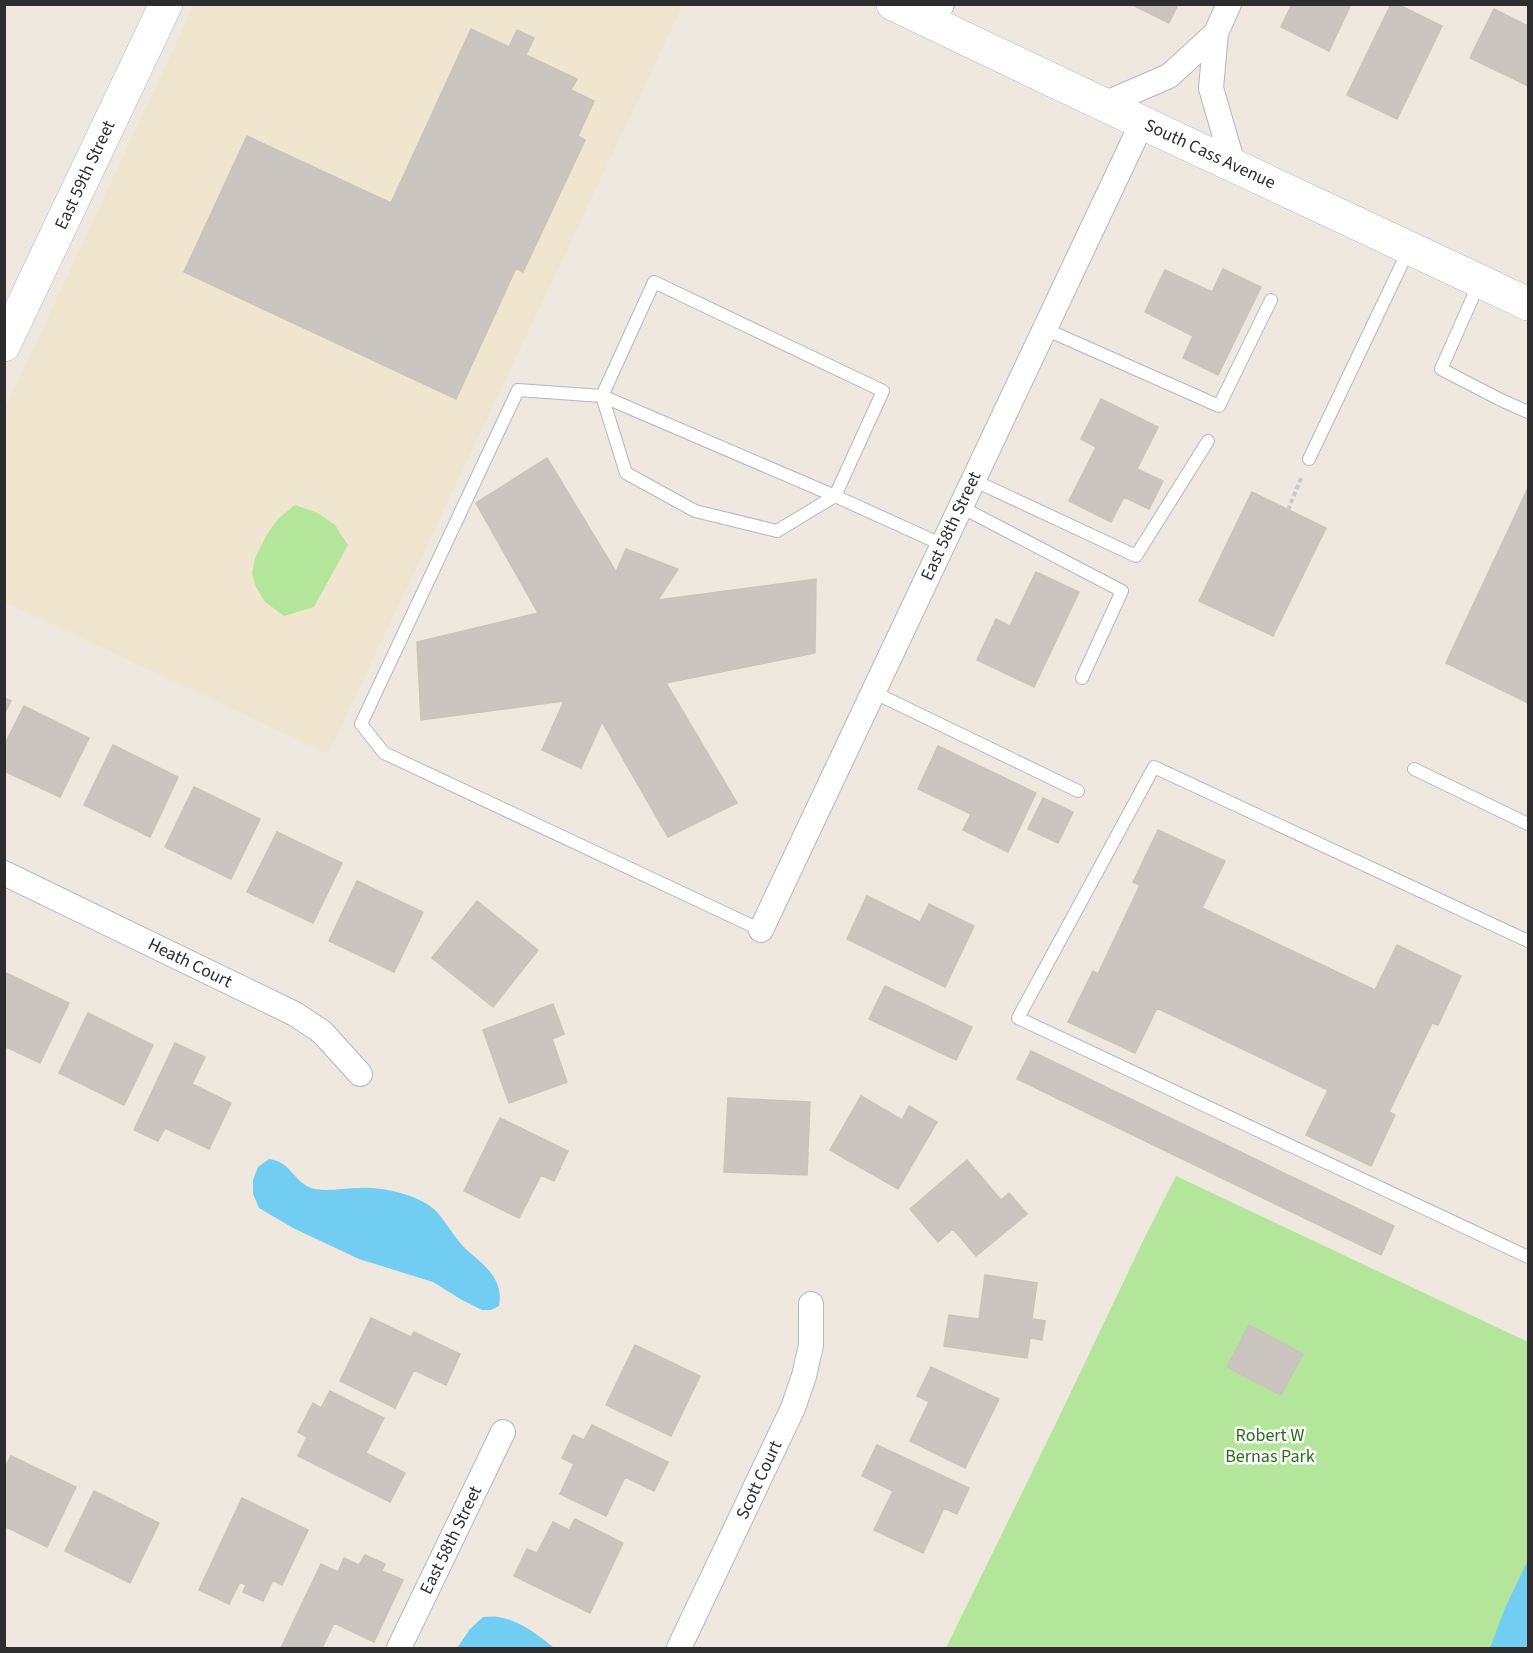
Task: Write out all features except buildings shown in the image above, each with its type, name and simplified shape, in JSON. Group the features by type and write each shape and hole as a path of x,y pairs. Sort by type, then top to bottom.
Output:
{"main road":[{"name":"East 59th Street","path":"4,345 166,4"},
{"name":"South Cass Avenue","path":"893,4 938,14 1102,105 1233,164 1528,304"}],"street":[{"path":"1229,4 1216,33 1212,88 1233,164"},
{"path":"1102,105 1168,76 1216,33"},
{"name":"East 58th Street","path":"761,930 1142,123"},
{"name":"Heath Court","path":"4,873 295,1014 322,1032 360,1074"},
{"name":"Scott Court","path":"679,1648 793,1408 811,1345 811,1304"},
{"name":"East 58th Street","path":"399,1648 503,1432"}],"lane":[{"path":"1309,459 1410,248"},
{"path":"1480,281 1441,369 1528,412"},
{"path":"654,282 883,391 835,496 777,531 695,511 626,473 602,396 654,282"},
{"path":"1045,329 1219,406 1271,300"},
{"path":"761,930 384,753 361,724 518,390 602,396 943,545"},
{"path":"974,480 1136,556 1208,441"},
{"path":"961,507 1122,591 1082,678"},
{"path":"873,692 1078,791"},
{"path":"1528,941 1154,767 1018,1018 1528,1257"},
{"path":"1414,769 1528,824"}],"path":[{"path":"1288,510 1309,459"}],"shaded area":[{"path":"194,5 683,5 328,754 5,602 5,409"}],"green space":[{"path":"295,505 318,513 335,525 348,545 314,607 284,616 265,602 256,587 252,573 255,558 267,534 278,519"},
{"name":"Robert W Bernas Park","path":"1176,1176 1528,1342 1528,1648 946,1648"}],"water":[{"path":"269,1159 287,1167 303,1184 314,1189 378,1188 410,1196 429,1205 463,1246 492,1274 499,1288 499,1306 491,1310 482,1310 433,1282 359,1259 293,1228 259,1208 253,1194 253,1180 258,1167"},
{"path":"1528,1560 1528,1648 1490,1648 1505,1608"},
{"path":"483,1617 513,1621 535,1633 554,1648 457,1648 470,1629"}]}
